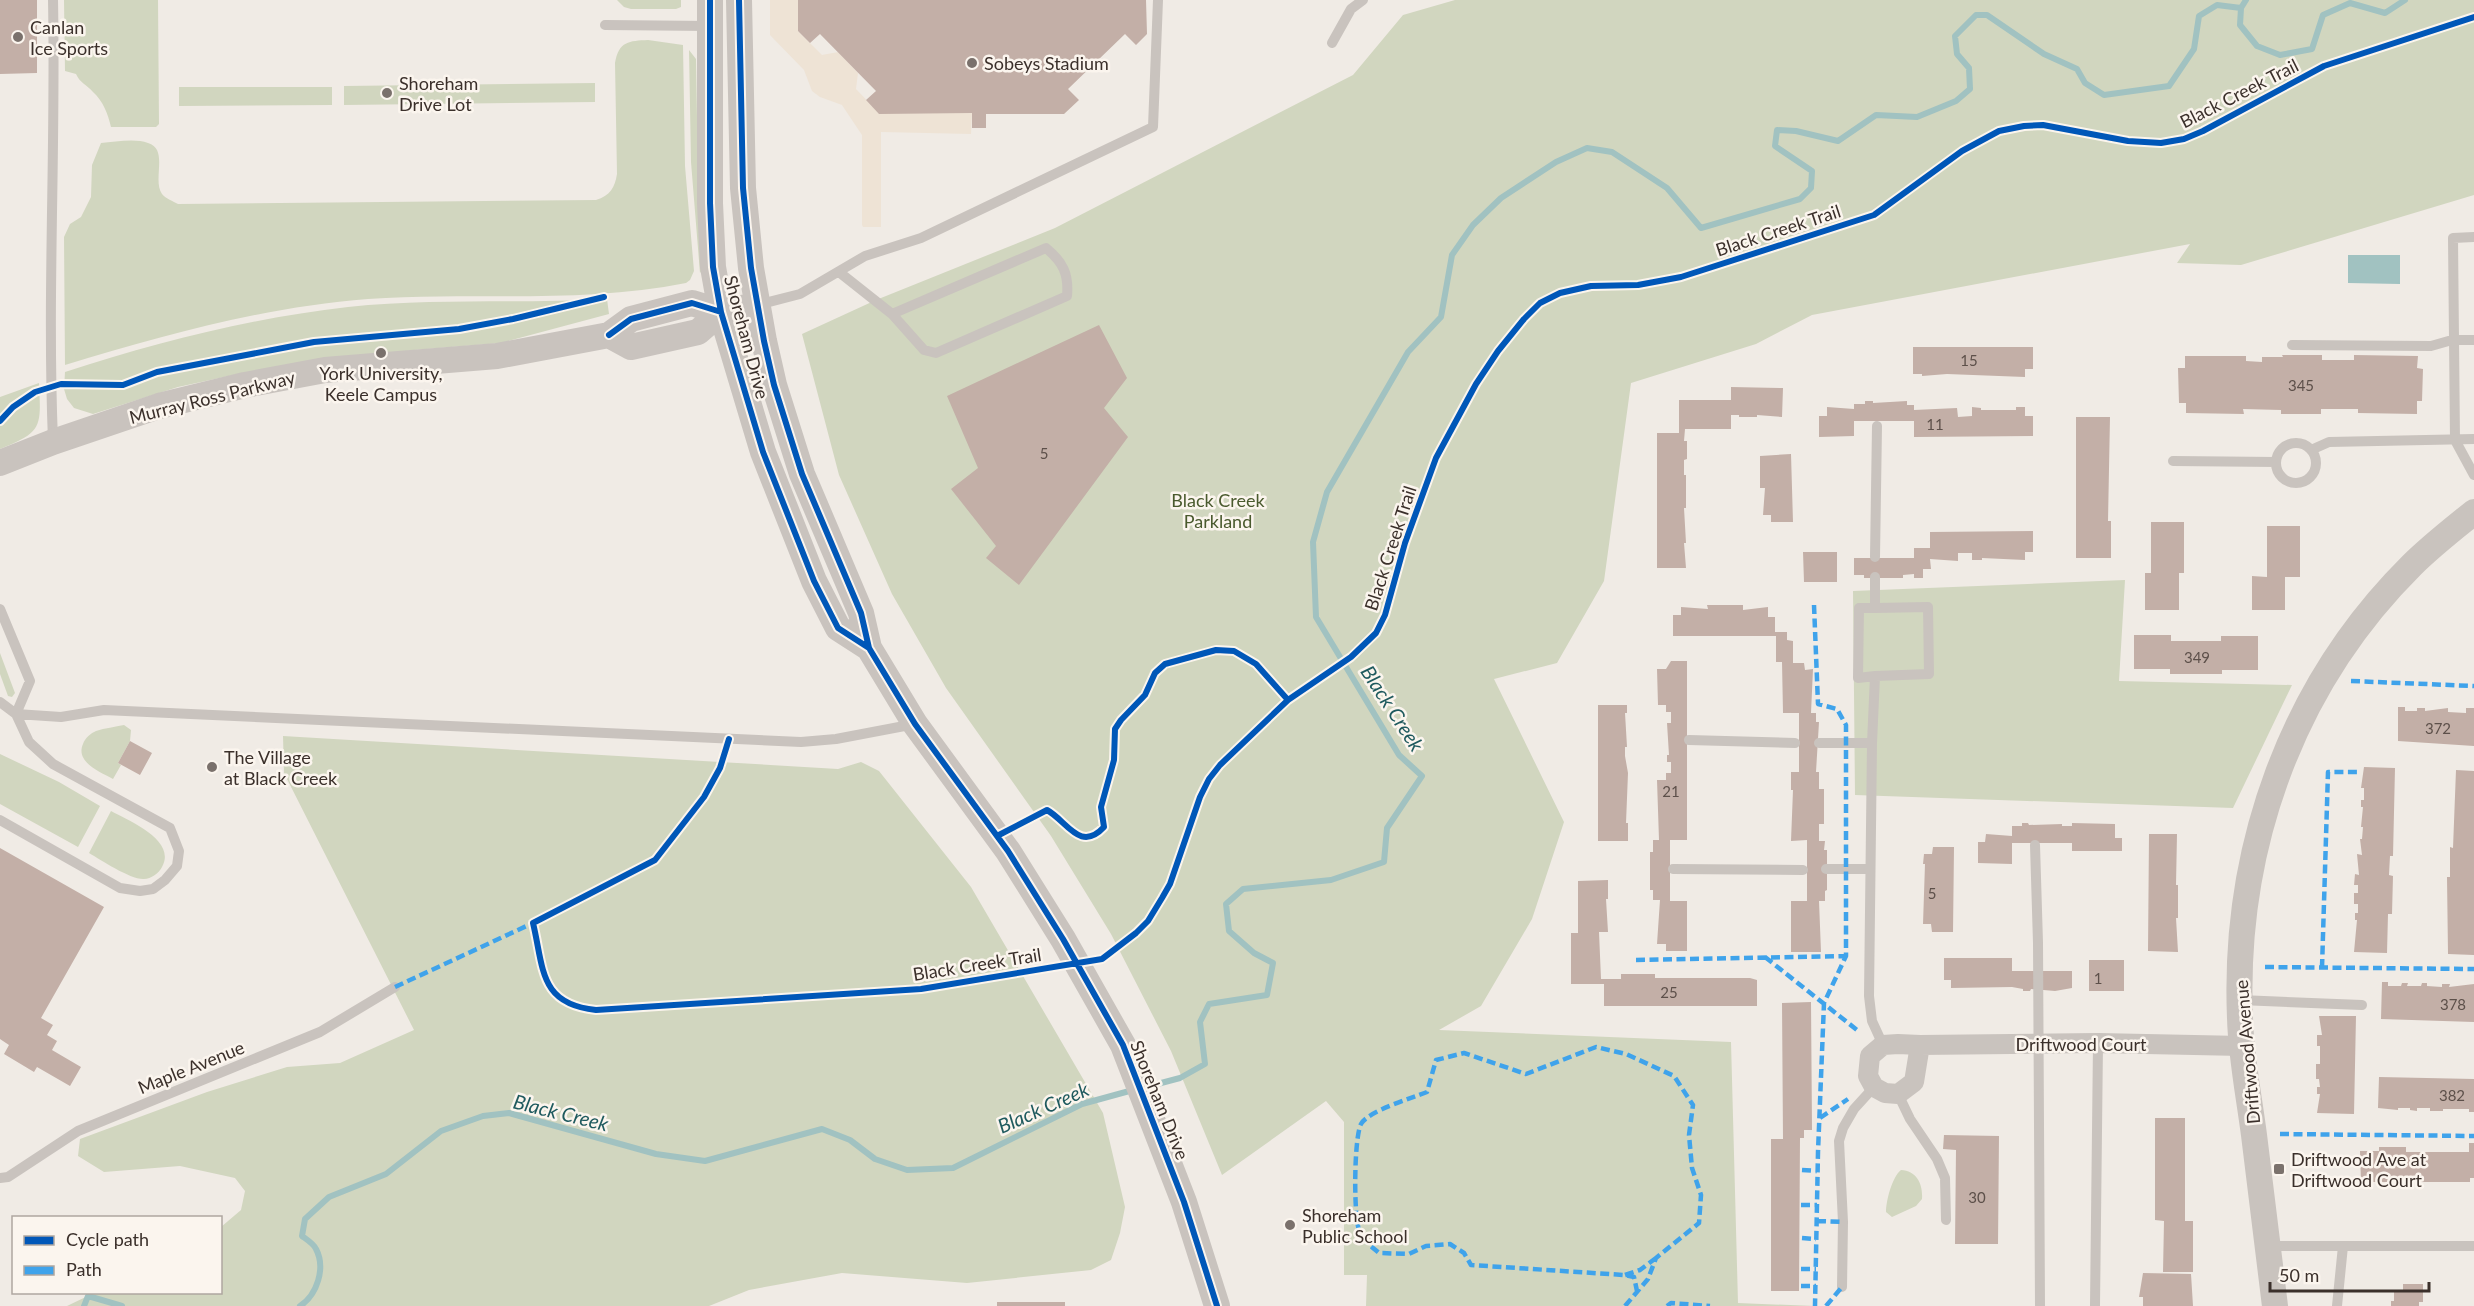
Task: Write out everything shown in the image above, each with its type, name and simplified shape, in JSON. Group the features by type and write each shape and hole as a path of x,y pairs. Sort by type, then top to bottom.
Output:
{"street":[{"name":"Shoreham Drive","path":"710,0 710,203 713,267 721,312 763,452 814,581 838,628 869,648"},
{"name":"Shoreham Drive","path":"739,0 743,188 757,305 774,385 802,474 861,613 869,648 915,724 1008,851 1063,939 1123,1045 1185,1202 1217,1306"},
{"name":"Murray Ross Parkway","path":"0,463 53,442 159,406 245,385 325,370 497,356 609,335 631,318 692,303 721,312 757,305"},
{"name":"Driftwood Avenue","path":"2275,1306 2242,1046 2240,1000 2240,952 2248,876 2266,804 2290,740 2325,675 2368,615 2428,550 2474,512"},
{"name":"Driftwood Court","path":"1883,1045 2098,1043 2242,1046"},
{"path":"1883,1045 1870,1056 1868,1076 1874,1087 1885,1094 1898,1094 1914,1082 1920,1045"}],"lane":[{"path":"53,0 55,80 51,374 53,442"},
{"path":"757,305 800,294 865,256 921,238 1153,127 1158,0"},
{"path":"1332,43 1351,9 1363,0"},
{"path":"605,25 710,27"},
{"path":"2474,237 2453,237 2452,340 2455,440 2474,475"},
{"path":"839,272 892,314 924,350 936,353 1067,296 1068,278 1059,258 1046,249 892,314"},
{"path":"2292,345 2431,346 2452,340 2474,340"},
{"path":"1875,557 1877,426"},
{"path":"2311,450 2329,442 2474,439"},
{"path":"2289,444 2302,444 2311,450 2315,464 2310,476 2305,480 2292,482 2285,480 2277,469 2276,462 2280,451 2289,444"},
{"path":"2173,461 2276,462"},
{"path":"1875,577 1875,608"},
{"path":"1928,607 1929,674 1858,678 1859,608 1875,608 1928,607"},
{"path":"0,609 30,681 16,714"},
{"path":"1875,676 1869,996 1872,1021 1883,1045"},
{"path":"0,702 16,714 29,742 53,764 170,828 179,851 177,866 165,880 153,889 140,891 120,888 0,820"},
{"path":"16,714 61,717 113,711 801,742 836,739 915,724"},
{"path":"1689,740 1795,742"},
{"path":"1820,743 1872,743"},
{"path":"2035,845 2038,943 2040,1306"},
{"path":"1673,869 1803,870"},
{"path":"1826,869 1870,869"},
{"name":"Maple Avenue","path":"0,1178 8,1177 78,1131 320,1032 395,987"},
{"path":"2240,1000 2362,1005"},
{"path":"2096,1306 2098,1043"},
{"path":"1842,1287 1843,1222 1839,1141 1854,1108 1874,1087"},
{"path":"1898,1094 1910,1119 1937,1159 1945,1178 1946,1220"},
{"path":"2267,1246 2474,1246"},
{"path":"2337,1306 2343,1246"}],"green space":[{"path":"64,0 158,0 159,124 156,127 111,127 100,99 76,74 65,71"},
{"path":"617,0 681,0 681,7 631,9 624,7"},
{"name":"Black Creek Parkland","path":"1455,0 2474,0 2474,195 2241,265 2177,263 2190,244 1812,315 1756,344 1631,383 1604,581 1557,663 1494,679 1564,822 1532,919 1481,1006 1439,1030 1731,1042 1738,1303 1815,1306 1366,1306 1367,1275 1344,1275 1344,1122 1326,1101 1222,1175 1171,1051 1111,934 1051,836 946,688 892,594 839,475 802,334 876,300 1055,228 1353,75 1403,15"},
{"path":"648,40 683,45 685,166 694,271 686,283 607,293 408,297 291,308 215,324 65,365 64,237 70,224 81,217 91,197 92,165 101,143 137,141 154,146 159,158 159,188 164,196 178,204 596,200 611,190 617,174 615,63 617,56 622,46 635,41"},
{"path":"689,50 696,59 698,174 704,267 700,273 691,162"},
{"path":"595,83 595,102 344,105 344,86"},
{"path":"179,87 332,87 332,105 179,106"},
{"path":"607,299 609,314 501,343 414,350 238,374 178,387 93,414 74,408 67,399 64,389 65,372 205,332 312,312 380,304"},
{"path":"39,383 40,409 36,426 25,438 0,449 0,397"},
{"path":"2125,580 2119,681 2292,685 2233,808 1855,795 1853,591"},
{"path":"0,653 15,693 12,697 8,696 0,674"},
{"path":"124,725 131,730 130,741 118,763 121,765 113,779 90,766 82,756 81,750 85,740 92,733"},
{"path":"283,736 838,769 861,762 879,771 971,887 1103,1113 1125,1207 1120,1233 1111,1260 1091,1270 967,1283 842,1273 749,1290 709,1306 67,1306 92,1294 222,1294 222,1226 241,1210 245,1191 235,1178 180,1166 104,1172 78,1156 80,1139 207,1092 287,1067 340,1063 414,1030 284,773"},
{"path":"0,754 59,782 100,806 78,847 0,804"},
{"path":"111,811 149,833 163,848 165,857 162,867 154,875 144,879 132,876 89,853"},
{"path":"1901,1170 1911,1173 1918,1179 1922,1199 1916,1206 1892,1217 1886,1212 1887,1202 1892,1183"}],"shaded area":[{"path":"770,0 798,0 798,31 822,55 838,52 858,73 856,89 879,113 972,113 971,134 881,132 881,227 863,227 862,225 862,135 842,105 820,97 812,91 804,70 770,35"}],"water":[{"path":"2348,255 2400,255 2400,284 2348,283"}],"building":[{"name":"Canlan Ice Sports","path":"0,0 37,0 37,73 0,74"},
{"name":"Sobeys Stadium","path":"798,0 1146,0 1147,34 1136,45 1125,34 1068,89 1079,100 1064,114 986,114 986,128 972,128 972,113 879,114 866,100 876,91 820,34 810,43 798,31"},
{"path":"1099,325 1127,378 1104,408 1128,437 1019,585 986,558 996,546 951,489 978,468 947,396"},
{"path":"1913,347 2033,347 2033,369 2025,369 2025,377 1947,374 1922,376 1922,374 1913,374"},
{"path":"2282,355 2322,355 2322,360 2354,360 2354,355 2418,356 2417,368 2423,369 2422,401 2417,401 2417,414 2358,413 2358,409 2321,409 2321,414 2281,414 2281,410 2243,409 2244,414 2186,413 2186,403 2179,403 2178,368 2185,368 2185,356 2246,356 2246,361 2262,362 2262,357 2283,357"},
{"path":"1731,387 1783,388 1782,417 1731,415 1731,429 1685,429 1684,441 1687,441 1687,459 1684,460 1686,568 1657,568 1657,433 1679,433 1679,400 1731,400"},
{"path":"1865,401 1873,401 1873,403 1907,401 1907,405 1914,405 1914,410 1957,408 1958,417 1972,416 1972,407 1981,408 1981,410 2016,410 2016,407 2025,407 2025,416 2033,416 2033,436 1914,437 1914,421 1854,421 1854,436 1819,437 1819,416 1827,416 1827,407 1854,409 1854,404 1865,404"},
{"path":"2076,417 2110,417 2108,521 2111,521 2111,558 2076,558"},
{"path":"1791,454 1793,522 1771,522 1771,515 1763,515 1765,488 1760,488 1760,456"},
{"path":"2151,522 2184,522 2184,573 2179,573 2179,610 2145,610 2145,573 2151,573"},
{"path":"2267,526 2300,526 2300,577 2285,577 2285,610 2252,610 2252,576 2267,577"},
{"path":"2033,531 2033,552 2025,552 2025,560 1982,558 1982,560 1972,560 1972,553 1958,553 1958,561 1930,559 1931,569 1923,569 1923,578 1914,578 1914,574 1903,575 1903,578 1864,578 1864,575 1854,575 1854,558 1914,558 1914,548 1930,548 1930,532"},
{"path":"1803,552 1837,552 1837,582 1804,582"},
{"path":"1707,605 1743,605 1743,610 1768,607 1768,617 1775,617 1775,632 1787,632 1787,640 1793,641 1793,663 1804,663 1805,670 1813,669 1811,713 1816,713 1816,722 1819,722 1816,772 1819,772 1819,789 1824,789 1824,824 1819,824 1819,841 1825,841 1824,850 1827,850 1827,890 1825,901 1819,901 1821,952 1791,952 1791,901 1807,901 1807,840 1791,841 1793,790 1791,790 1791,772 1799,772 1799,713 1783,713 1782,662 1776,662 1776,636 1673,636 1673,615 1681,615 1681,607 1708,609"},
{"path":"2134,635 2171,635 2171,641 2221,641 2221,636 2258,636 2258,670 2222,670 2222,674 2170,674 2170,669 2134,669"},
{"path":"1671,661 1687,661 1687,840 1670,840 1670,901 1687,901 1687,951 1666,951 1666,944 1657,944 1660,900 1653,900 1653,890 1650,890 1650,852 1653,852 1653,840 1659,840 1657,780 1666,780 1666,773 1671,773 1671,762 1667,762 1667,755 1669,755 1667,723 1671,723 1671,712 1666,712 1666,705 1658,705 1657,669 1666,669"},
{"path":"1598,705 1627,705 1625,756 1628,773 1626,823 1628,823 1628,841 1598,841"},
{"path":"2398,707 2405,707 2405,711 2417,711 2417,708 2425,708 2425,711 2448,708 2448,712 2466,713 2466,708 2474,708 2474,746 2398,741"},
{"path":"130,741 152,753 140,775 118,763"},
{"path":"2364,767 2395,768 2393,856 2390,856 2389,875 2393,876 2392,914 2388,914 2387,953 2354,952 2357,920 2355,920 2355,913 2358,913 2358,904 2354,904 2354,893 2358,893 2358,885 2354,885 2355,874 2359,875 2357,854 2362,855 2360,839 2362,839 2363,807 2361,807 2361,800 2364,800 2364,788 2361,788"},
{"path":"2456,770 2474,771 2474,955 2448,954 2447,877 2450,877 2450,847 2453,848"},
{"path":"2022,823 2029,825 2062,824 2062,826 2072,826 2072,823 2115,824 2115,838 2122,838 2122,851 2072,851 2072,843 2012,843 2012,864 1978,863 1978,842 1985,842 1986,834 2012,836 2012,826 2022,826"},
{"path":"2149,834 2177,834 2178,952 2148,951"},
{"path":"1933,847 1954,847 1953,932 1932,932 1931,924 1923,924 1924,854 1932,854"},
{"path":"0,848 104,907 41,1018 53,1025 47,1035 57,1041 52,1050 81,1067 70,1086 37,1067 34,1072 4,1054 9,1045 0,1039"},
{"path":"1608,880 1608,899 1606,899 1608,932 1599,932 1601,979 1621,979 1621,974 1655,974 1655,978 1750,978 1757,980 1757,1006 1604,1006 1604,984 1571,984 1571,933 1578,933 1578,881"},
{"path":"1944,958 2012,958 2012,971 2072,971 2072,988 2055,991 2031,989 2023,991 2023,989 2012,987 1951,988 1951,980 1944,980"},
{"path":"2089,960 2124,960 2124,991 2089,991"},
{"path":"2382,982 2388,982 2388,986 2401,986 2402,983 2408,983 2407,986 2421,986 2422,983 2427,983 2427,986 2442,987 2442,984 2450,984 2449,987 2474,984 2474,1022 2381,1019"},
{"path":"1811,1002 1812,1130 1804,1130 1804,1138 1800,1138 1799,1291 1771,1291 1771,1139 1783,1139 1782,1003"},
{"path":"2319,1016 2356,1016 2354,1114 2317,1113 2320,1094 2317,1094 2317,1087 2320,1087 2319,1079 2316,1079 2316,1064 2320,1064 2320,1046 2317,1046 2317,1035 2322,1035"},
{"path":"2379,1077 2474,1079 2474,1112 2469,1112 2469,1109 2430,1111 2430,1108 2417,1108 2417,1111 2410,1110 2410,1108 2398,1108 2398,1110 2378,1108"},
{"path":"2155,1118 2185,1118 2185,1221 2193,1221 2193,1272 2163,1272 2164,1221 2155,1220"},
{"path":"1944,1135 1999,1136 1998,1244 1955,1244 1956,1150 1943,1149"},
{"path":"2469,1143 2474,1143 2474,1178 2470,1178 2470,1182 2361,1182 2360,1151 2379,1151 2379,1147 2406,1147 2406,1152 2469,1152"},
{"path":"2143,1273 2191,1274 2193,1306 2143,1306 2143,1297 2139,1297"},
{"path":"2403,1284 2423,1284 2423,1302 2419,1302 2419,1306 2391,1306 2391,1301 2394,1301 2394,1291 2403,1291"},
{"path":"997,1302 1065,1302 1065,1306 997,1306"}],"waterway":[{"path":"2241,8 2246,0"},
{"name":"Black Creek","path":"2241,8 2240,25 2257,46 2280,55 2312,49 2323,15 2350,3 2385,13 2405,0"},
{"name":"Black Creek","path":"1146,1087 1180,1078 1205,1064 1200,1022 1209,1004 1267,995 1273,963 1254,953 1229,931 1226,904 1243,889 1331,880 1384,862 1387,828 1422,776 1399,755 1316,617 1313,542 1327,492 1408,352 1441,317 1452,255 1473,225 1501,198 1556,162 1587,148 1612,152 1667,188 1701,228 1800,199 1811,188 1812,171 1775,146 1777,130 1796,131 1838,141 1876,115 1917,117 1956,101 1970,89 1969,68 1957,54 1955,36 1976,15 1987,15 2044,54 2077,69 2085,83 2104,95 2169,86 2194,49 2199,16 2217,5 2241,8"},
{"name":"Black Creek","path":"300,1306 311,1295 320,1272 316,1249 302,1236 305,1219 329,1197 386,1174 441,1131 483,1116 509,1113 656,1154 705,1161 822,1129 850,1140 875,1159 907,1170 953,1168 1082,1104 1133,1090"},
{"name":"Black Creek","path":"84,1306 88,1296 122,1306"}],"marked path":[{"path":"1814,605 1818,704 1837,709 1846,725 1846,956 1824,1003 1815,1306"},
{"path":"2351,681 2474,686"},
{"path":"2322,968 2328,772 2357,772"},
{"path":"395,987 533,923"},
{"path":"1636,960 1846,956"},
{"path":"1765,957 1857,1030"},
{"path":"2265,967 2474,969"},
{"path":"1625,1306 1648,1279 1656,1258 1699,1223 1701,1195 1692,1168 1689,1135 1693,1105 1674,1076 1626,1054 1596,1047 1526,1074 1464,1053 1436,1060 1427,1092 1372,1114 1361,1124 1356,1161 1356,1212 1360,1233 1379,1253 1409,1254 1426,1246 1450,1244 1464,1253 1471,1265 1624,1275 1634,1277 1637,1291"},
{"path":"1820,1118 1848,1099"},
{"path":"2280,1134 2474,1136"},
{"path":"1802,1170 1817,1171"},
{"path":"1801,1205 1817,1205"},
{"path":"1817,1221 1843,1222"},
{"path":"1802,1238 1816,1239"},
{"path":"1625,1275 1640,1270 1656,1258"},
{"path":"1801,1269 1816,1269"},
{"path":"1801,1286 1816,1286"},
{"path":"1826,1306 1842,1287"},
{"path":"1667,1306 1671,1303 1710,1306"}],"cycle path":[{"path":"710,0 710,203 713,267 721,312 763,452 814,581 838,628 869,648"},
{"path":"739,0 743,188 751,268 774,385 802,474 861,613 869,648 915,724 1008,851 1063,939 1123,1045 1184,1202 1217,1306"},
{"name":"Black Creek Trail","path":"729,739 720,768 704,797 655,860 533,923 547,982 564,1000 577,1006 596,1010 921,989 1102,959 1148,921 1162,898 1170,884 1200,797 1209,779 1220,765 1288,700 1351,657 1376,633 1385,615 1405,543 1436,458 1476,384 1498,351 1540,303 1560,293 1591,286 1638,285 1681,277 1874,215 1962,151 1999,131 2043,125 2128,141 2161,143 2184,139 2324,66 2474,17"},
{"path":"0,421 13,407 35,392 61,384 123,385 157,372 314,342 459,329 513,319 604,297"},
{"path":"609,335 631,319 692,303 721,312"},
{"path":"997,836 1047,810 1081,836 1088,837 1104,827 1101,807 1114,760 1115,729 1145,695 1155,673 1165,664 1216,650 1234,651 1256,664 1288,700"}],"place":[{"name":"Canlan Ice Sports","path":"18,37"},
{"name":"Sobeys Stadium","path":"972,63"},
{"name":"Shoreham Drive Lot","path":"387,93"},
{"name":"York University, Keele Campus","path":"381,353"},
{"name":"The Village at Black Creek","path":"212,767"},
{"name":"Driftwood Ave at Driftwood Court","path":"2279,1169"},
{"name":"Shoreham Public School","path":"1290,1225"}]}
